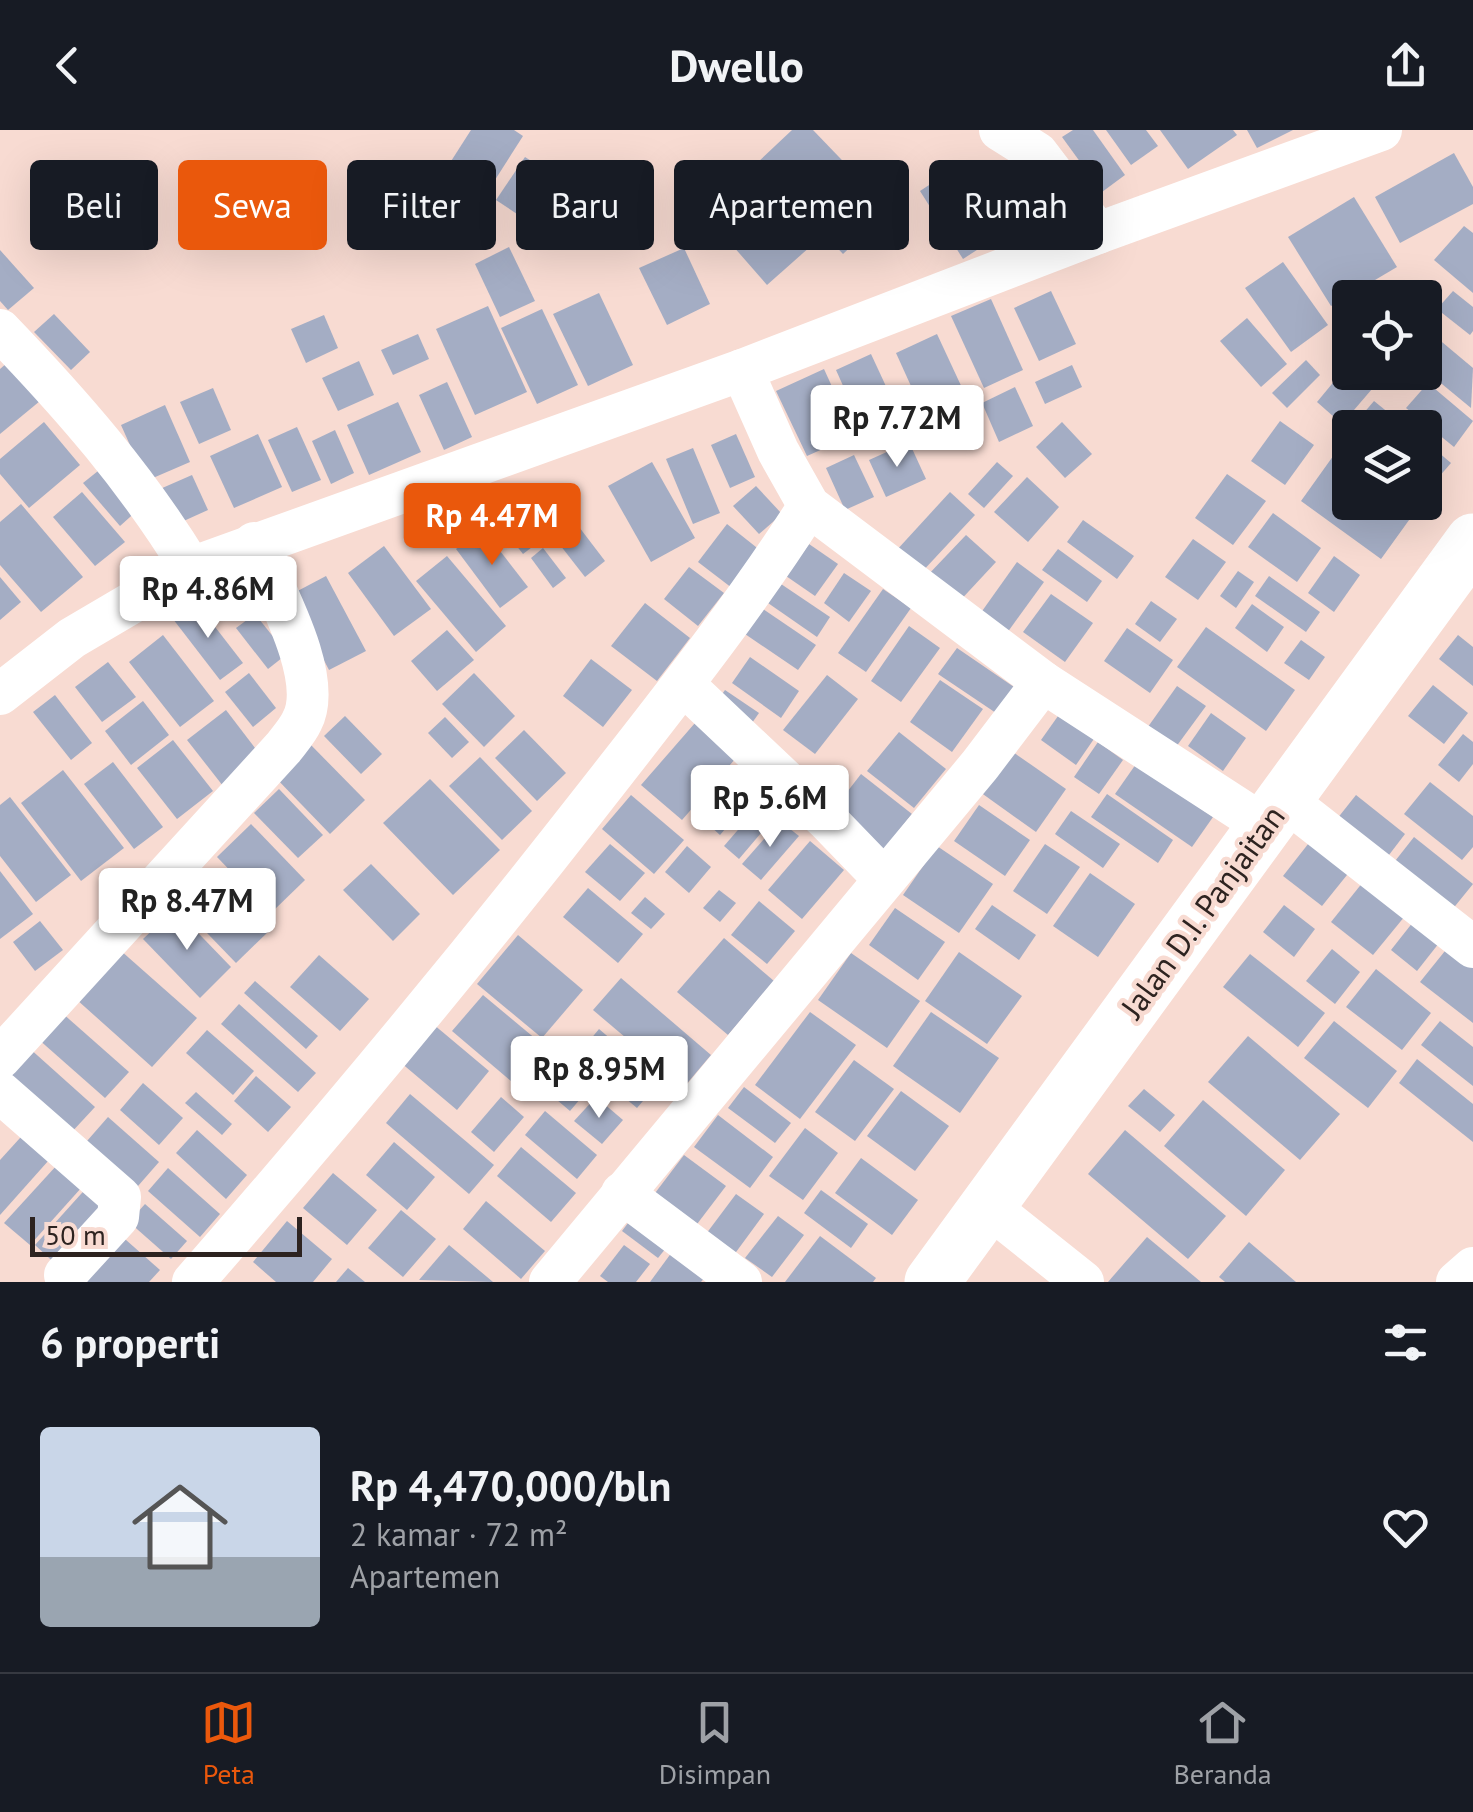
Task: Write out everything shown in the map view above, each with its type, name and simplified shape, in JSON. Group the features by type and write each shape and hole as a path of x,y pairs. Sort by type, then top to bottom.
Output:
{"main road":[{"name":"Jalan D.I. Panjaitan","path":"932,1282 1473,541"}],"street":[{"path":"1000,130 1049,142"},
{"path":"1103,232 1381,130"},
{"path":"0,694 72,638 191,568 742,370 1056,250"},
{"path":"0,330 108,446 191,568"},
{"path":"742,370 778,451 809,506 1043,682 1275,812 1473,947"},
{"path":"193,1282 409,1029 684,685 761,582 809,506"},
{"path":"0,1058 284,747 304,719 307,698 298,640 254,543"},
{"path":"550,1282 980,765 1043,682"},
{"path":"684,685 884,879"},
{"path":"0,1092 120,1198 118,1217 65,1275"},
{"path":"622,1193 742,1282"},
{"path":"989,1206 1084,1282"},
{"path":"1457,1282 1473,1268"}],"building":[{"path":"471,130 514,130 523,136 496,178 496,160 452,160"},
{"path":"792,130 813,130 842,160 760,160"},
{"path":"1073,130 1093,130 1125,175 1103,191 1103,160 1079,160 1062,137"},
{"path":"1106,130 1146,130 1158,146 1131,165"},
{"path":"1160,130 1233,130 1237,135 1188,169"},
{"path":"1247,130 1293,130 1257,148"},
{"path":"1454,153 1473,187 1473,204 1400,243 1375,197"},
{"path":"516,170 516,213 496,200"},
{"path":"929,185 929,205 920,191"},
{"path":"1354,197 1397,267 1375,280 1332,280 1331,306 1288,237"},
{"path":"1464,226 1473,233 1473,293 1434,260"},
{"path":"509,247 535,301 500,317 475,264"},
{"path":"0,250 34,288 8,310 0,301"},
{"path":"685,250 710,304 667,325 639,268"},
{"path":"736,250 806,250 767,285"},
{"path":"957,250 977,250 963,259"},
{"path":"1283,262 1328,325 1291,352 1245,288"},
{"path":"1051,291 1076,344 1039,361 1014,308"},
{"path":"1453,291 1473,307 1470,335 1442,313 1442,303"},
{"path":"599,293 633,365 588,386 553,314"},
{"path":"991,299 1023,370 984,388 951,316"},
{"path":"488,306 527,392 475,415 436,329"},
{"path":"542,309 578,385 537,404 501,328"},
{"path":"54,314 90,352 71,370 34,332"},
{"path":"324,315 338,348 306,363 291,329"},
{"path":"1247,318 1287,364 1261,387 1220,341"},
{"path":"418,334 429,359 393,375 381,350"},
{"path":"937,334 977,420 935,439 896,353"},
{"path":"1442,342 1473,368 1471,408 1442,384"},
{"path":"871,354 897,410 861,426 836,370"},
{"path":"1306,360 1320,375 1287,408 1272,393"},
{"path":"359,361 374,395 338,411 322,378"},
{"path":"7,363 40,401 0,434 0,369"},
{"path":"1072,365 1082,387 1045,404 1035,382"},
{"path":"824,369 854,435 807,456 776,391"},
{"path":"447,382 472,437 444,450 419,395"},
{"path":"1332,384 1332,390 1371,390 1354,410 1332,410 1332,415 1317,402"},
{"path":"1015,387 1033,426 999,442 982,403"},
{"path":"213,388 231,430 199,444 180,402"},
{"path":"1422,390 1436,390 1473,421 1454,447 1442,437 1442,410 1406,408"},
{"path":"1374,401 1385,410 1366,410"},
{"path":"398,402 421,452 369,475 347,425"},
{"path":"165,405 190,462 146,481 121,425"},
{"path":"1280,421 1314,445 1285,485 1251,461"},
{"path":"44,422 80,465 29,508 0,474 0,459"},
{"path":"1062,422 1092,454 1065,478 1036,447"},
{"path":"297,427 321,480 292,492 268,440"},
{"path":"335,430 354,473 331,484 312,441"},
{"path":"258,434 282,487 234,508 210,456"},
{"path":"736,434 755,477 730,488 711,445"},
{"path":"909,442 926,479 886,497 869,460"},
{"path":"693,448 720,513 693,524 666,459"},
{"path":"854,455 874,497 845,510 826,468"},
{"path":"1442,455 1451,463 1442,473"},
{"path":"1332,458 1332,520 1409,520 1381,559 1301,501"},
{"path":"652,462 695,538 651,562 608,486"},
{"path":"997,462 1013,476 984,508 968,494"},
{"path":"103,467 139,509 120,526 83,483"},
{"path":"1227,474 1266,501 1233,545 1195,518"},
{"path":"192,475 208,510 177,524 160,489"},
{"path":"1027,477 1059,507 1028,542 994,512"},
{"path":"756,486 782,514 759,534 733,506"},
{"path":"82,492 125,542 95,566 53,517"},
{"path":"950,492 975,515 920,574 895,552"},
{"path":"522,502 548,535 523,554 497,521"},
{"path":"560,502 605,561 585,577 539,518"},
{"path":"21,504 83,577 41,612 0,565 0,522"},
{"path":"1273,513 1321,548 1297,582 1248,547"},
{"path":"1083,520 1134,556 1117,579 1067,542"},
{"path":"727,524 761,551 732,588 698,562"},
{"path":"483,529 528,587 500,608 456,549"},
{"path":"966,535 996,562 956,605 926,577"},
{"path":"1193,539 1226,562 1198,600 1165,577"},
{"path":"809,544 838,564 815,596 786,576"},
{"path":"384,546 431,609 394,636 348,573"},
{"path":"543,548 566,578 553,588 531,558"},
{"path":"1058,549 1102,581 1087,602 1042,570"},
{"path":"447,556 506,626 476,652 416,581"},
{"path":"1334,556 1360,575 1334,612 1308,593"},
{"path":"1017,562 1044,582 1007,633 980,614"},
{"path":"689,567 724,593 698,626 664,599"},
{"path":"1238,571 1254,582 1236,608 1220,596"},
{"path":"844,573 871,591 849,622 824,603"},
{"path":"326,576 366,651 329,670 290,595"},
{"path":"1269,576 1320,612 1306,632 1255,596"},
{"path":"0,577 21,602 0,620"},
{"path":"781,584 830,617 817,637 768,603"},
{"path":"883,589 911,608 866,672 838,653"},
{"path":"1051,594 1093,623 1065,662 1023,632"},
{"path":"195,601 243,663 220,680 173,619"},
{"path":"1151,601 1177,619 1160,642 1135,624"},
{"path":"645,603 690,638 657,681 611,646"},
{"path":"1252,604 1284,627 1267,652 1235,628"},
{"path":"763,609 816,645 798,670 745,634"},
{"path":"255,614 287,654 268,669 236,628"},
{"path":"909,626 940,648 901,702 871,681"},
{"path":"1206,627 1295,690 1266,731 1177,667"},
{"path":"1127,628 1173,660 1150,693 1104,661"},
{"path":"447,630 474,660 437,691 411,661"},
{"path":"163,635 214,701 180,727 129,662"},
{"path":"1458,635 1473,647 1473,686 1439,659"},
{"path":"1301,640 1325,657 1309,680 1284,663"},
{"path":"957,648 1014,687 996,713 938,674"},
{"path":"750,657 799,691 781,718 732,683"},
{"path":"591,659 632,690 603,727 563,696"},
{"path":"108,662 136,697 102,722 75,687"},
{"path":"249,673 276,708 253,727 225,692"},
{"path":"474,673 515,716 484,747 442,704"},
{"path":"827,675 858,699 815,754 783,730"},
{"path":"940,680 983,709 952,752 910,722"},
{"path":"1433,685 1468,713 1444,744 1408,716"},
{"path":"1177,686 1206,706 1173,751 1145,731"},
{"path":"725,690 759,713 747,730 713,707"},
{"path":"55,695 92,743 71,760 33,712"},
{"path":"143,701 169,735 131,765 105,731"},
{"path":"1063,709 1098,733 1076,765 1041,740"},
{"path":"226,710 262,757 223,786 187,740"},
{"path":"1211,713 1246,738 1223,771 1188,746"},
{"path":"345,716 382,754 361,774 324,736"},
{"path":"445,717 469,742 452,758 428,733"},
{"path":"695,723 736,758 682,820 641,785"},
{"path":"524,730 566,773 537,801 495,758"},
{"path":"899,732 946,769 914,808 867,771"},
{"path":"1463,734 1473,742 1473,764 1459,782 1438,765"},
{"path":"173,740 213,791 177,819 137,768"},
{"path":"308,742 365,800 330,834 273,775"},
{"path":"1098,742 1123,760 1099,794 1074,777"},
{"path":"1010,750 1066,789 1036,832 980,792"},
{"path":"480,757 532,811 502,840 449,786"},
{"path":"113,762 163,827 134,849 84,784"},
{"path":"1136,764 1213,817 1192,847 1115,794"},
{"path":"741,765 764,783 720,835 698,815"},
{"path":"63,770 124,848 81,881 21,803"},
{"path":"861,774 912,814 881,853 830,814"},
{"path":"430,779 500,850 453,895 383,823"},
{"path":"1430,782 1473,816 1473,847 1462,860 1404,814"},
{"path":"279,789 323,835 298,858 254,813"},
{"path":"1107,794 1173,840 1158,863 1091,817"},
{"path":"631,795 684,840 654,874 602,829"},
{"path":"768,795 783,807 739,859 724,846"},
{"path":"1356,795 1405,834 1379,868 1329,829"},
{"path":"10,797 71,875 36,902 0,856 0,805"},
{"path":"979,805 1030,840 1005,876 954,841"},
{"path":"1071,811 1120,844 1103,868 1055,834"},
{"path":"780,821 799,836 761,880 742,864"},
{"path":"251,824 305,880 271,913 217,857"},
{"path":"1414,837 1473,884 1447,916 1388,870"},
{"path":"1312,839 1351,870 1322,906 1283,876"},
{"path":"810,841 844,870 802,919 768,890"},
{"path":"610,844 645,873 620,901 585,872"},
{"path":"1045,844 1080,867 1047,914 1013,891"},
{"path":"687,846 711,867 689,893 665,872"},
{"path":"937,846 993,884 959,933 903,895"},
{"path":"371,864 420,914 393,941 343,890"},
{"path":"214,870 271,929 236,963 179,904"},
{"path":"0,871 33,914 0,939"},
{"path":"1090,873 1135,904 1098,957 1053,926"},
{"path":"1363,882 1405,916 1373,955 1331,922"},
{"path":"588,888 643,934 618,963 563,917"},
{"path":"719,890 736,903 720,922 703,908"},
{"path":"645,897 665,914 651,929 631,913"},
{"path":"759,901 795,931 767,964 731,935"},
{"path":"992,905 1036,935 1019,960 975,929"},
{"path":"1284,905 1315,929 1294,957 1263,932"},
{"path":"895,908 945,942 918,980 869,945"},
{"path":"175,909 231,967 200,998 143,939"},
{"path":"1417,917 1443,938 1417,971 1391,950"},
{"path":"40,921 63,950 35,971 13,942"},
{"path":"518,935 583,990 542,1038 477,984"},
{"path":"724,938 774,981 728,1035 677,992"},
{"path":"1453,941 1473,957 1473,1023 1420,982"},
{"path":"1332,949 1360,972 1335,1004 1306,981"},
{"path":"120,950 197,1018 152,1067 76,999"},
{"path":"959,952 1022,996 987,1044 925,1001"},
{"path":"851,953 920,1001 887,1048 818,1000"},
{"path":"1250,954 1325,1013 1298,1047 1223,987"},
{"path":"319,955 369,999 340,1031 290,987"},
{"path":"1376,969 1431,1013 1402,1050 1346,1007"},
{"path":"621,978 711,1055 684,1087 593,1010"},
{"path":"255,981 318,1036 306,1049 244,993"},
{"path":"483,995 543,1045 512,1082 452,1031"},
{"path":"239,1004 316,1073 298,1092 221,1024"},
{"path":"61,1012 129,1072 105,1098 37,1038"},
{"path":"810,1012 856,1045 800,1119 755,1085"},
{"path":"931,1012 999,1058 960,1113 893,1066"},
{"path":"1334,1021 1397,1071 1368,1108 1304,1058"},
{"path":"1440,1021 1473,1047 1473,1086 1421,1045"},
{"path":"433,1024 489,1071 457,1110 400,1062"},
{"path":"599,1029 660,1081 637,1108 576,1057"},
{"path":"207,1030 254,1071 233,1095 186,1053"},
{"path":"1248,1036 1340,1114 1300,1160 1208,1082"},
{"path":"28,1047 95,1107 69,1135 2,1076"},
{"path":"552,1051 592,1085 570,1111 530,1077"},
{"path":"1417,1059 1473,1104 1473,1142 1399,1083"},
{"path":"854,1060 894,1089 855,1141 815,1112"},
{"path":"256,1076 291,1107 268,1132 234,1101"},
{"path":"143,1083 183,1118 159,1145 120,1110"},
{"path":"744,1087 791,1123 775,1143 728,1108"},
{"path":"1144,1089 1175,1115 1160,1132 1128,1106"},
{"path":"901,1091 949,1126 915,1171 867,1136"},
{"path":"196,1092 232,1124 222,1135 185,1103"},
{"path":"410,1094 494,1165 469,1194 386,1123"},
{"path":"501,1097 524,1117 494,1152 471,1132"},
{"path":"596,1097 623,1120 602,1144 574,1121"},
{"path":"1203,1100 1285,1170 1246,1216 1164,1146"},
{"path":"545,1111 597,1155 577,1179 525,1135"},
{"path":"718,1115 773,1157 750,1188 694,1147"},
{"path":"108,1117 159,1162 131,1194 80,1149"},
{"path":"30,1127 57,1151 0,1215 0,1160"},
{"path":"805,1128 838,1153 803,1200 769,1176"},
{"path":"197,1130 247,1175 226,1199 176,1153"},
{"path":"1125,1130 1226,1216 1188,1259 1088,1174"},
{"path":"394,1142 435,1177 407,1210 366,1175"},
{"path":"521,1147 576,1193 551,1222 497,1176"},
{"path":"684,1155 726,1186 691,1232 649,1201"},
{"path":"861,1158 918,1200 892,1235 835,1193"},
{"path":"57,1165 82,1187 30,1245 4,1223"},
{"path":"168,1168 220,1214 200,1237 148,1191"},
{"path":"333,1173 377,1210 347,1245 303,1208"},
{"path":"90,1184 117,1207 61,1269 35,1245"},
{"path":"821,1190 868,1224 851,1248 804,1213"},
{"path":"736,1194 764,1214 728,1263 700,1242"},
{"path":"486,1201 545,1251 521,1279 463,1229"},
{"path":"145,1204 187,1241 171,1259 129,1222"},
{"path":"401,1210 436,1239 403,1277 368,1248"},
{"path":"637,1211 674,1238 658,1258 622,1231"},
{"path":"778,1216 804,1235 772,1277 745,1258"},
{"path":"287,1221 332,1259 313,1282 276,1282 253,1262"},
{"path":"117,1232 160,1270 149,1282 87,1282"},
{"path":"820,1236 876,1278 873,1282 785,1282"},
{"path":"1147,1237 1201,1282 1108,1282"},
{"path":"1249,1242 1296,1282 1225,1282 1219,1277"},
{"path":"449,1245 493,1282 419,1280"},
{"path":"624,1245 650,1264 636,1282 608,1282 600,1276"},
{"path":"672,1252 705,1277 701,1282 650,1282"},
{"path":"348,1268 365,1282 336,1282"}]}
